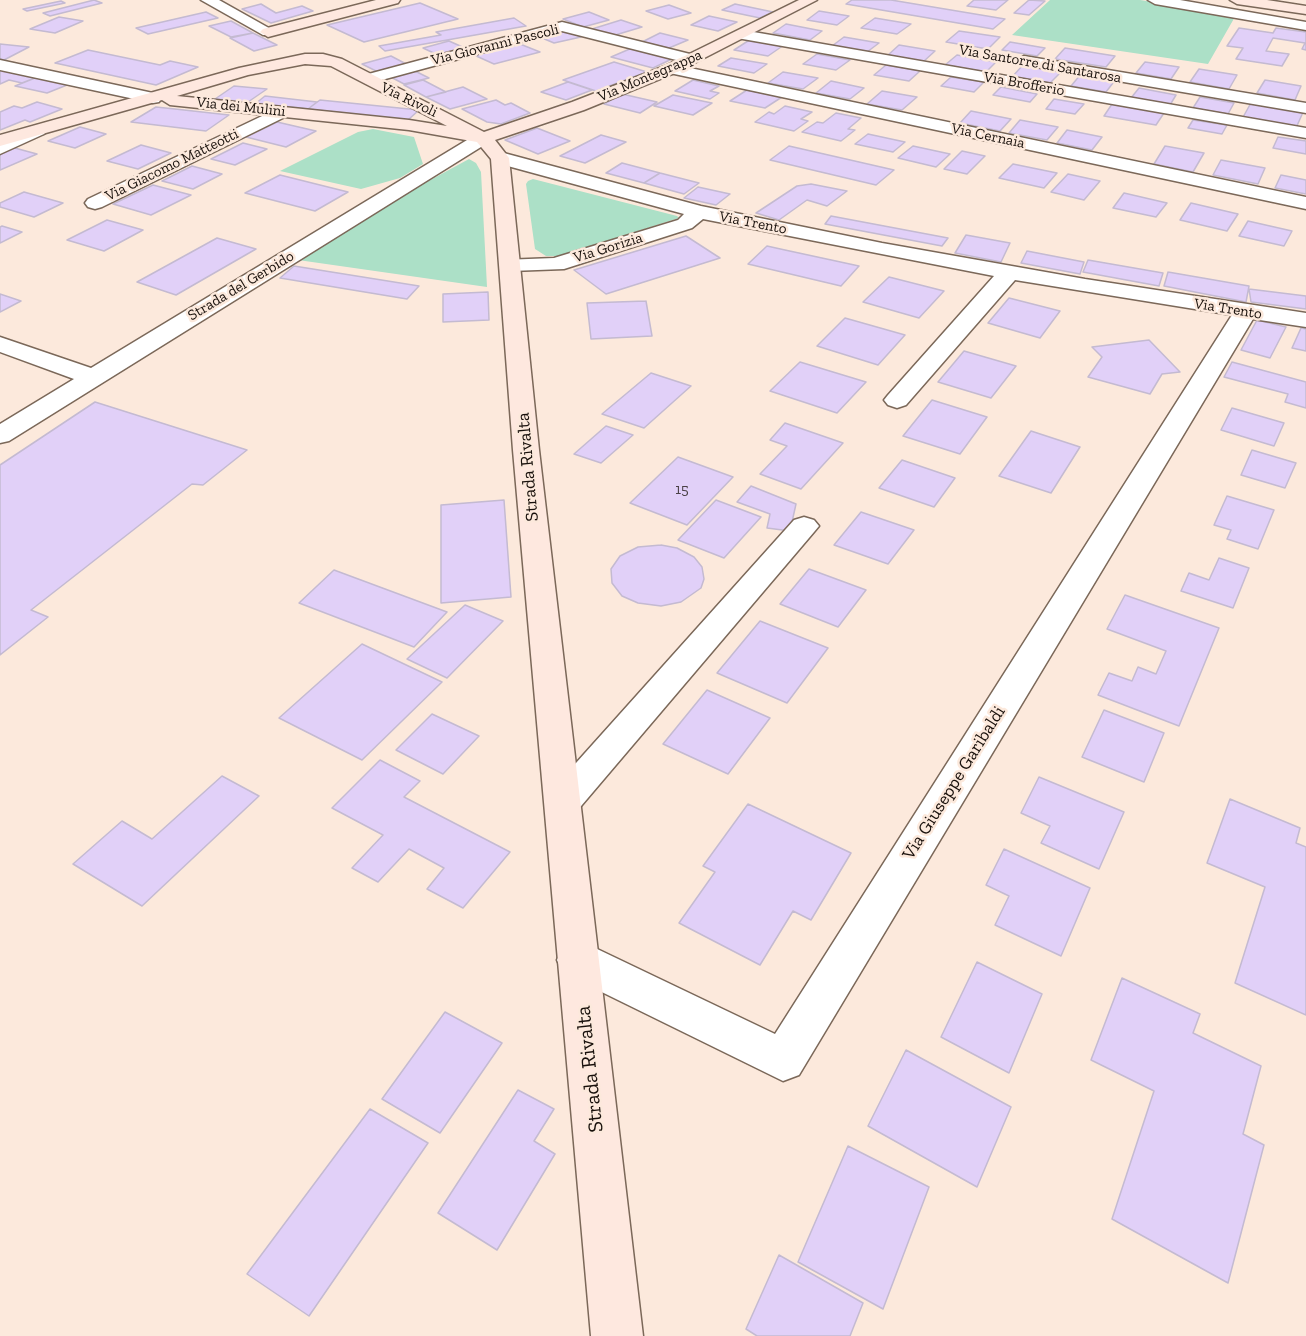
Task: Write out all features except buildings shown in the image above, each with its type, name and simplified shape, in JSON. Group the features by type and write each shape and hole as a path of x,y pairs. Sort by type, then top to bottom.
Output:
{"street":[{"path":"0,141 245,71 290,44 208,0"},
{"path":"268,32 393,0"},
{"name":"Via Montegrappa","path":"491,148 578,106 671,69 810,0"},
{"path":"1155,0 1306,10"},
{"path":"1237,0 1250,8 1252,18 1306,26"},
{"path":"774,19 798,23"},
{"name":"Via Giovanni Pascoli","path":"367,79 562,26 692,59"},
{"name":"Via Brofferio","path":"742,35 1306,133"},
{"name":"Via Santorre di Santarosa","path":"1011,58 1306,108"},
{"name":"Via Rivoli","path":"245,71 305,59 336,62 491,148"},
{"name":"Via dei Mulini","path":"0,65 153,98 409,125 491,148"},
{"name":"Via Cernaia","path":"671,69 1306,203"},
{"name":"Via Giacomo Matteotti","path":"95,202 281,112"},
{"path":"0,148 38,130"},
{"name":"Via Trento","path":"491,148 699,212 1009,273 1245,313 1306,320"},
{"name":"Strada Rivalta","path":"491,148 512,265 526,450 617,1336"},
{"name":"Strada del Gerbido","path":"0,435 93,377 491,148"},
{"name":"Via Gorizia","path":"512,265 556,264 685,224 699,212"},
{"path":"897,400 1009,273"},
{"name":"Via Giuseppe Garibaldi","path":"578,960 783,1060 1245,313"},
{"path":"0,344 93,377"},
{"path":"562,802 804,526"}],"green space":[{"path":"1050,0 1140,0 1236,15 1208,64 1012,35"},
{"path":"373,129 414,137 423,164 400,178 361,189 280,171 358,132"},
{"path":"469,159 476,163 481,172 487,287 298,260 423,184"},
{"path":"533,179 679,218 559,256 546,256 535,249 526,184"}]}
